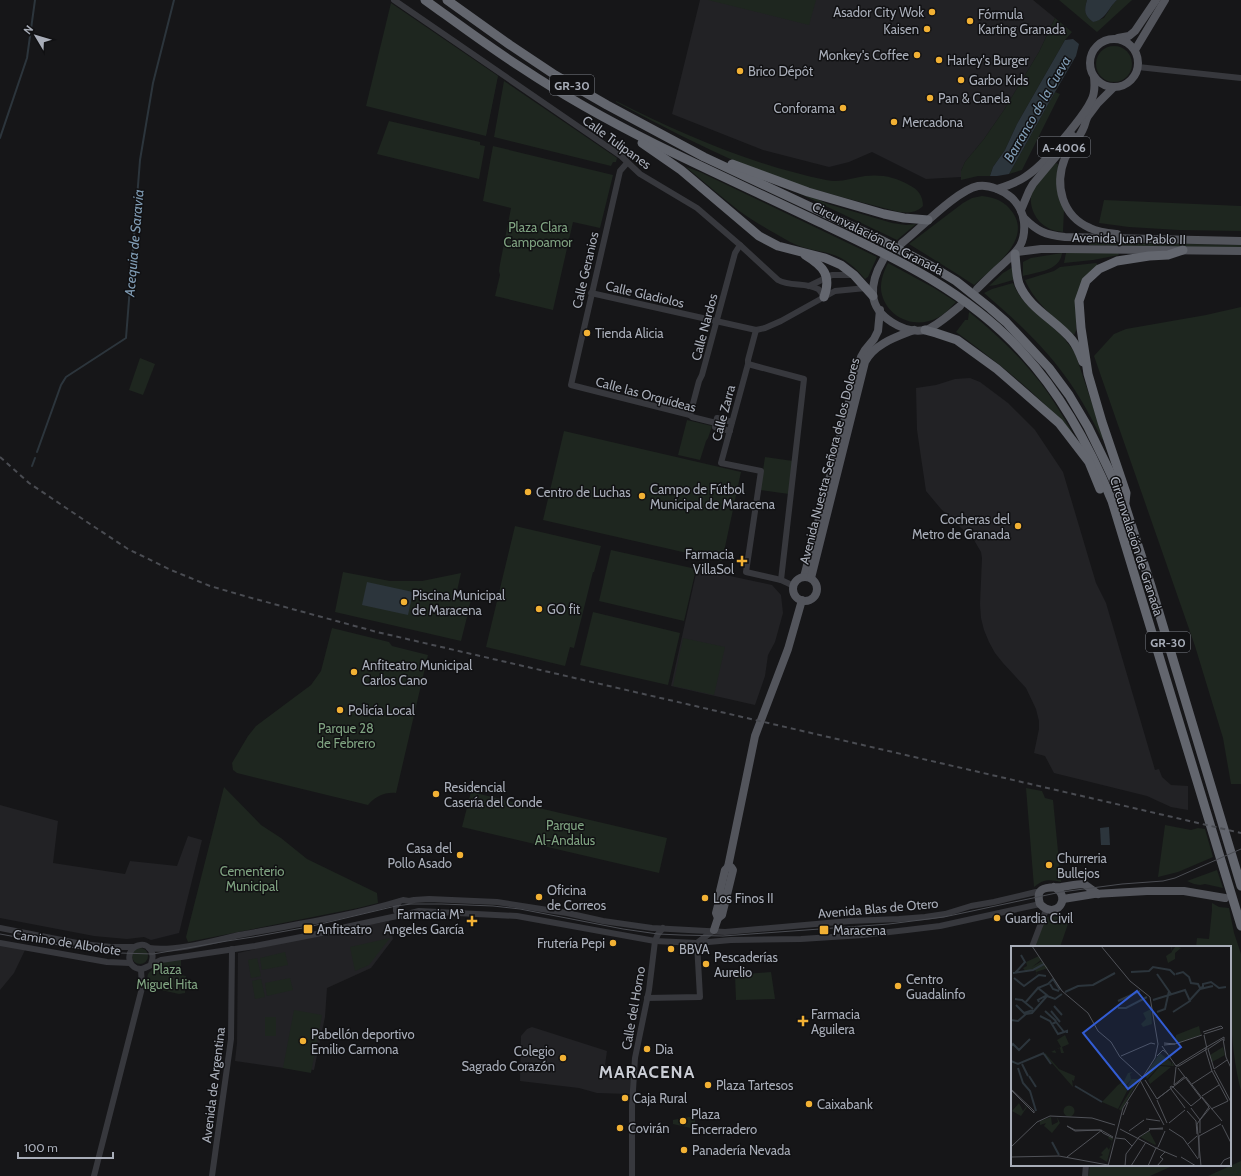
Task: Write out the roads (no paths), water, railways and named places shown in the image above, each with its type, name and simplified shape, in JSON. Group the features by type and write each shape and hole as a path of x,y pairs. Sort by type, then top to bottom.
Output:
{"highway":[{"name":"Circunvalación de Granada","path":"425,0 522,69 581,105 701,166 871,247 909,266 949,289 984,316 1021,351 1042,375 1060,400 1079,431 1100,473 1116,514 1240,924"},
{"name":"Circunvalación de Granada","path":"447,0 555,75 607,105 704,157 916,257 956,281 990,308 1028,344 1049,368 1069,395 1093,437 1125,506 1153,593 1240,884"},
{"path":"625,128 638,141 681,170 758,236 778,246 825,258 841,265 854,275 873,296"},
{"path":"704,157 718,158 808,192 884,214 904,218 928,220"},
{"path":"1088,374 1081,328 1079,301 1086,281 1099,269 1117,260 1168,255 1183,250"},
{"path":"801,252 821,266 827,277 824,296"},
{"path":"1016,253 1017,276 1023,290 1033,304 1072,340 1077,347 1088,374 1102,422 1126,493 1125,506"},
{"path":"925,330 936,332 956,340 998,369 1059,423 1088,462 1112,516 1121,529"}],"main road":[{"name":"A-4006","path":"997,189 1024,178 1041,165 1052,153 1092,101 1095,89 1094,77 1090,70 1090,61 1093,50 1106,40 1129,36 1135,31 1156,0"},
{"path":"1135,50 1165,0"},
{"path":"1118,38 1126,42 1135,50 1138,59 1138,67"},
{"name":"A-4006","path":"1022,214 1028,191 1033,184 1065,146 1097,104 1112,88 1128,83 1134,76 1138,67"},
{"path":"1094,77 1106,86 1112,88"},
{"path":"1087,118 1083,129 1069,150 1062,166 1060,188 1063,200 1077,220 1090,228 1135,239"},
{"path":"902,243 963,192 978,186 997,189"},
{"name":"Avenida Juan Pablo II","path":"997,189 1010,196 1022,214 1038,231 1050,236 1241,241"},
{"path":"977,289 1016,253 1024,238 1025,229 1022,214"},
{"name":"Avenida Juan Pablo II","path":"1016,253 1041,249 1241,251"},
{"path":"883,260 874,280 873,296 880,310 896,325 914,330 925,330 944,319 960,306"},
{"name":"Avenida Nuestra Señora de los Dolores","path":"808,577 857,371 861,357 878,331 880,310"},
{"name":"Avenida Nuestra Señora de los Dolores","path":"808,577 865,362 874,349 888,341 914,330"},
{"path":"808,577 816,584 817,591 812,599 806,601 799,599 794,593 794,586 798,580 808,577"},
{"path":"714,930 718,918 716,913 734,870 731,867 728,867 755,736 788,649 802,600"},
{"path":"1054,887 1061,892 1062,899 1061,904 1053,910 1043,907 1039,896 1040,892 1047,887 1084,884 1098,894"},
{"path":"1062,899 1098,894 1147,891 1184,891 1225,898"}],"street":[{"name":"Calle Tulipanes","path":"394,0 621,156 640,174 697,208 778,280 783,283 809,286 818,289 824,296"},
{"path":"1138,67 1241,78"},
{"name":"Calle Geranios","path":"571,386 620,171 627,163"},
{"name":"Calle Nardos","path":"690,415 735,253 740,245"},
{"path":"809,286 827,277 838,274 854,275"},
{"path":"756,330 782,321 835,291 866,288 874,280"},
{"name":"Calle Gladiolos","path":"591,293 756,330"},
{"name":"Calle Zarra","path":"756,330 721,462 761,471 746,572 781,580"},
{"path":"748,364 804,379 781,580 794,586"},
{"name":"Calle las Orquídeas","path":"571,386 690,415 692,417 716,423"},
{"name":"Calle las Orquídeas","path":"730,431 715,427 717,418 732,422"},
{"name":"Avenida Blas de Otero","path":"408,901 429,899 493,902 652,928 714,930 725,932 850,921 925,917 945,914 971,906 1040,892"},
{"path":"403,900 408,901 412,906 411,913 407,915 346,926 332,931 255,946 161,960 141,969 133,966 129,959 129,954 133,947 137,945 163,949 184,946 345,916 403,900"},
{"path":"398,902 396,910 402,916"},
{"path":"1032,946 1043,907"},
{"name":"Avenida Blas de Otero","path":"411,913 424,911 517,916 655,941 698,943 863,935 940,926 1043,907"},
{"name":"Camino de Albolote","path":"0,928 82,944 111,947 133,947"},
{"path":"655,941 663,928"},
{"path":"714,930 714,942"},
{"path":"647,998 700,997 698,943 714,930"},
{"name":"Calle del Horno","path":"632,1176 632,1106 635,1058 647,998 655,941"},
{"name":"Camino de Albolote","path":"0,943 107,962 130,963"},
{"path":"149,948 153,954 151,964"},
{"name":"Avenida de Argentina","path":"212,1176 232,1039 232,949"},
{"path":"94,1176 142,988 141,969"},
{"path":"1085,1176 1086,1166"}],"water":[{"path":"1087,0 1117,0 1101,19 1093,22 1088,17 1086,12 1085,7"},
{"name":"Barranco de la Cueva","path":"1073,39 1079,44 1076,56 1009,174 990,176 993,167 1005,150 1017,124 1065,40"},
{"name":"Piscina Municipal de Maracena","path":"367,582 413,592 408,615 362,605"},
{"path":"1109,827 1110,845 1101,845 1100,828"}],"waterway":[{"path":"0,138 27,58 35,0"},
{"name":"Acequia de Saravia","path":"37,452 61,385 66,377 126,338 140,160 153,83 174,0"},
{"name":"Acequia de Saravia","path":"32,466 35,458"}],"tram line":[{"path":"0,934 92,951 153,954 308,927 396,906 411,904 442,904 493,906 520,909 623,929 658,934 723,936 889,924 944,917 1061,892 1122,884 1163,881 1175,878 1241,849"}],"railway":[{"path":"0,457 29,483 128,549 171,570 210,586 377,632 1241,833"}],"place":[{"name":"Asador City Wok","path":"932,12"},
{"name":"Fórmula Karting Granada","path":"970,21"},
{"name":"Kaisen","path":"927,29"},
{"name":"Monkey's Coffee","path":"917,55"},
{"name":"Harley's Burger","path":"939,60"},
{"name":"Brico Dépôt","path":"740,71"},
{"name":"Garbo Kids","path":"961,80"},
{"name":"Pan & Canela","path":"930,98"},
{"name":"Conforama","path":"843,108"},
{"name":"Mercadona","path":"894,122"},
{"name":"Tienda Alicia","path":"587,333"},
{"name":"Centro de Luchas","path":"528,492"},
{"name":"Campo de Fútbol Municipal de Maracena","path":"642,496"},
{"name":"Cocheras del Metro de Granada","path":"1018,526"},
{"name":"Farmacia VillaSol","path":"742,561"},
{"name":"Piscina Municipal de Maracena","path":"404,602"},
{"name":"GO fit","path":"539,609"},
{"name":"Anfiteatro Municipal Carlos Cano","path":"354,672"},
{"name":"Policía Local","path":"340,710"},
{"name":"Residencial Casería del Conde","path":"436,794"},
{"name":"Casa del Pollo Asado","path":"460,855"},
{"name":"Churreria Bullejos","path":"1049,865"},
{"name":"Oficina de Correos","path":"539,897"},
{"name":"Los Finos II","path":"705,898"},
{"name":"Guardia Civil","path":"997,918"},
{"name":"Farmacia Mª Angeles García","path":"472,921"},
{"name":"Anfiteatro","path":"308,929"},
{"name":"Maracena","path":"824,930"},
{"name":"Frutería Pepi","path":"613,943"},
{"name":"BBVA","path":"671,949"},
{"name":"Pescaderías Aurelio","path":"706,964"},
{"name":"Centro Guadalinfo","path":"898,986"},
{"name":"Farmacia Aguilera","path":"803,1021"},
{"name":"Pabellón deportivo Emilio Carmona","path":"303,1041"},
{"name":"Dia","path":"647,1049"},
{"name":"Colegio Sagrado Corazón","path":"563,1058"},
{"name":"Plaza Tartesos","path":"708,1085"},
{"name":"Caja Rural","path":"625,1098"},
{"name":"Caixabank","path":"809,1104"},
{"name":"Plaza Encerradero","path":"683,1121"},
{"name":"Covirán","path":"620,1128"},
{"name":"Panadería Nevada","path":"684,1150"}],"district":[{"name":"MARACENA","path":"647,1072"}],"park label":[{"name":"Plaza Clara Campoamor","path":"538,234"},
{"name":"Parque 28 de Febrero","path":"346,736"},
{"name":"Parque Al-Andalus","path":"565,832"},
{"name":"Cementerio Municipal","path":"252,878"},
{"name":"Plaza Miguel Hita","path":"167,976"}]}
